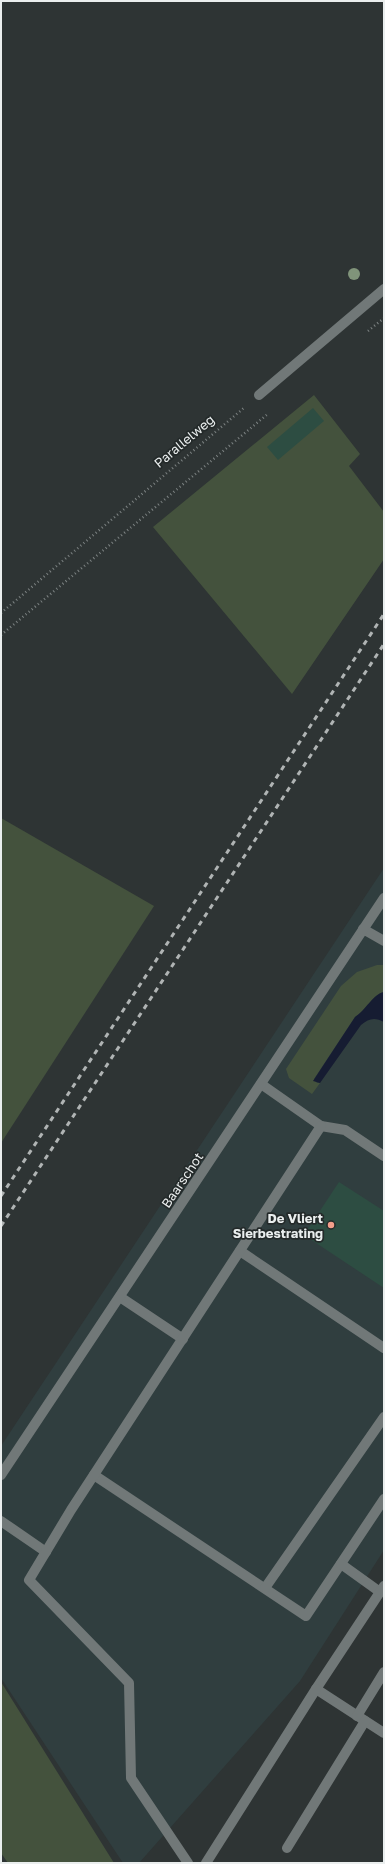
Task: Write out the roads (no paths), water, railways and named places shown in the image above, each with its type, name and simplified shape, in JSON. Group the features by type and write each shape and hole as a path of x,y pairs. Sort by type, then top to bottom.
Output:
{"street":[{"path":"259,395 384,289"},
{"name":"Baarschot","path":"1,1475 384,898"},
{"path":"363,929 384,941"},
{"path":"261,1084 321,1126 345,1130 384,1156"},
{"path":"188,1863 132,1778 130,1683 30,1580 94,1475 321,1126"},
{"path":"240,1251 384,1348"},
{"path":"120,1297 182,1339"},
{"path":"265,1588 384,1417"},
{"path":"94,1475 306,1616 384,1499"},
{"path":"1,1521 46,1552"},
{"path":"206,1863 316,1689 382,1589 341,1564"},
{"path":"287,1848 361,1718 384,1672"},
{"path":"316,1689 384,1733"}],"water":[{"path":"384,992 384,1022 378,1019 372,1019 361,1025 320,1083 313,1081 355,1017 376,996"}],"railway":[{"path":"1,1196 384,614"},
{"path":"1,1226 384,644"}],"place":[{"name":"De Vliert Sierbestrating","path":"331,1225"}]}
